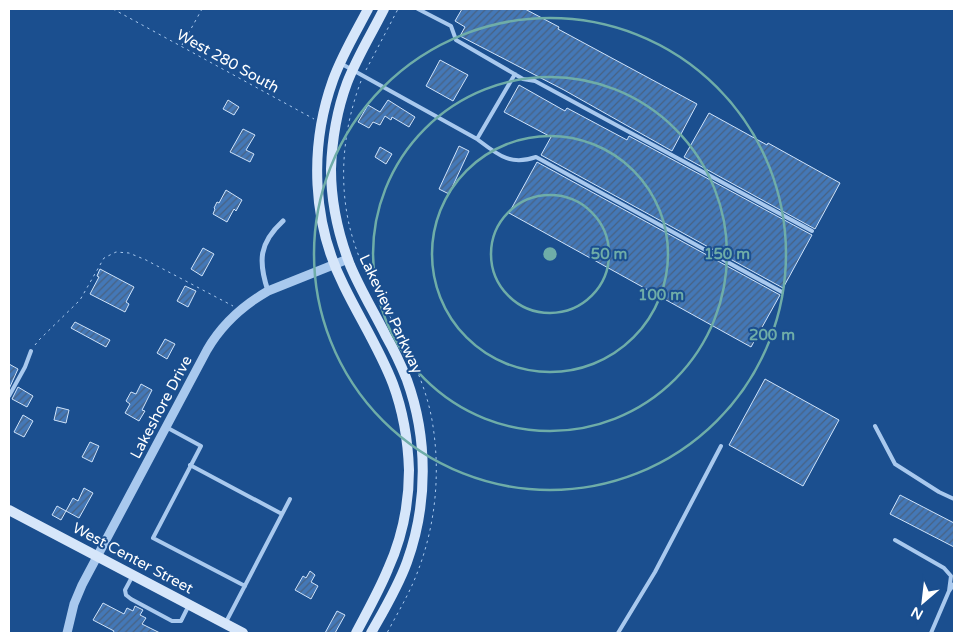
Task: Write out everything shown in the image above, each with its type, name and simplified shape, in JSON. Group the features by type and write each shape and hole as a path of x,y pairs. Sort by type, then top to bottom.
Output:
{"main road":[{"name":"Lakeview Parkway","path":"356,633 384,578 397,546 407,497 408,455 403,420 394,386 334,264 324,230 318,195 317,166 321,123 328,95 340,63 368,9"},
{"name":"Lakeview Parkway","path":"371,633 401,576 415,536 422,493 422,450 417,414 407,380 356,278 341,237 334,210 332,167 333,139 338,111 352,70 384,9"},
{"name":"West Center Street","path":"9,510 243,633"}],"street":[{"path":"268,291 261,265 261,257 270,236 283,221"},
{"name":"Lakeshore Drive","path":"68,633 71,614 78,594 97,556 212,342 222,327 240,310 268,291 348,259"}],"lane":[{"path":"418,9 450,26 456,40 523,79 536,81 812,231"},
{"path":"340,63 477,139 492,151 512,161 525,161 536,158 782,292"},
{"path":"477,139 515,74"},
{"path":"9,396 25,367 31,351"},
{"path":"875,426 894,464 939,492 954,499"},
{"path":"166,427 201,446 153,538 245,586"},
{"path":"618,633 655,572 721,446"},
{"path":"190,465 282,514"},
{"path":"225,624 290,499"},
{"path":"895,540 944,568 952,576 949,591 931,633"},
{"path":"133,575 125,590 126,595 172,621 181,621 190,605"},
{"path":"949,591 954,584"}],"path":[{"name":"West 280 South","path":"113,9 321,123"},
{"path":"182,46 202,9"},
{"path":"387,633 416,576 432,523 437,479 432,419 418,372 365,270 354,243 344,186 345,143 351,111 363,76 398,9"},
{"path":"31,351 39,340 80,300 104,258 116,252 129,253 146,260 240,310"}],"building":[{"path":"462,9 525,9 559,27 558,29 697,104 672,151 564,90 460,36 465,27 455,21"},
{"path":"440,60 468,75 453,101 426,86"},
{"path":"519,85 565,111 567,108 627,140 629,136 812,235 783,288 541,155 551,137 504,112"},
{"path":"228,100 239,107 234,115 223,109"},
{"path":"388,100 415,117 409,127 392,117 391,120 385,116 380,125 373,122 369,128 358,122 368,105 380,112"},
{"path":"709,113 840,183 815,229 684,157"},
{"path":"243,129 255,135 246,150 254,154 250,162 230,152"},
{"path":"459,146 469,151 449,194 439,189"},
{"path":"380,147 392,154 386,164 375,157"},
{"path":"537,162 780,295 751,347 509,213"},
{"path":"226,190 242,200 236,211 234,209 227,222 213,214 217,202 219,203"},
{"path":"203,248 214,254 202,276 191,269"},
{"path":"100,269 134,287 126,302 129,304 125,312 90,294 99,277 97,276"},
{"path":"185,286 196,291 188,307 177,301"},
{"path":"75,322 110,340 106,347 71,328"},
{"path":"165,339 175,344 167,359 157,353"},
{"path":"9,364 18,369 9,389"},
{"path":"765,379 839,420 803,486 729,445"},
{"path":"141,384 152,390 142,410 145,411 139,421 125,413 130,404 126,401 131,392 136,394"},
{"path":"18,387 33,396 27,407 12,399"},
{"path":"57,407 69,410 66,423 54,420"},
{"path":"23,415 33,421 24,437 14,432"},
{"path":"90,442 99,446 92,462 82,457"},
{"path":"84,488 93,493 79,518 66,511 73,498 78,501"},
{"path":"900,495 954,523 954,547 890,514"},
{"path":"57,506 66,511 61,520 52,515"},
{"path":"310,571 315,575 311,582 318,586 311,599 295,590 303,576 306,578"},
{"path":"103,603 124,614 127,608 133,611 135,606 143,610 140,615 146,618 142,624 160,633 113,633 114,631 93,620"},
{"path":"337,611 345,615 335,633 325,633"}]}
